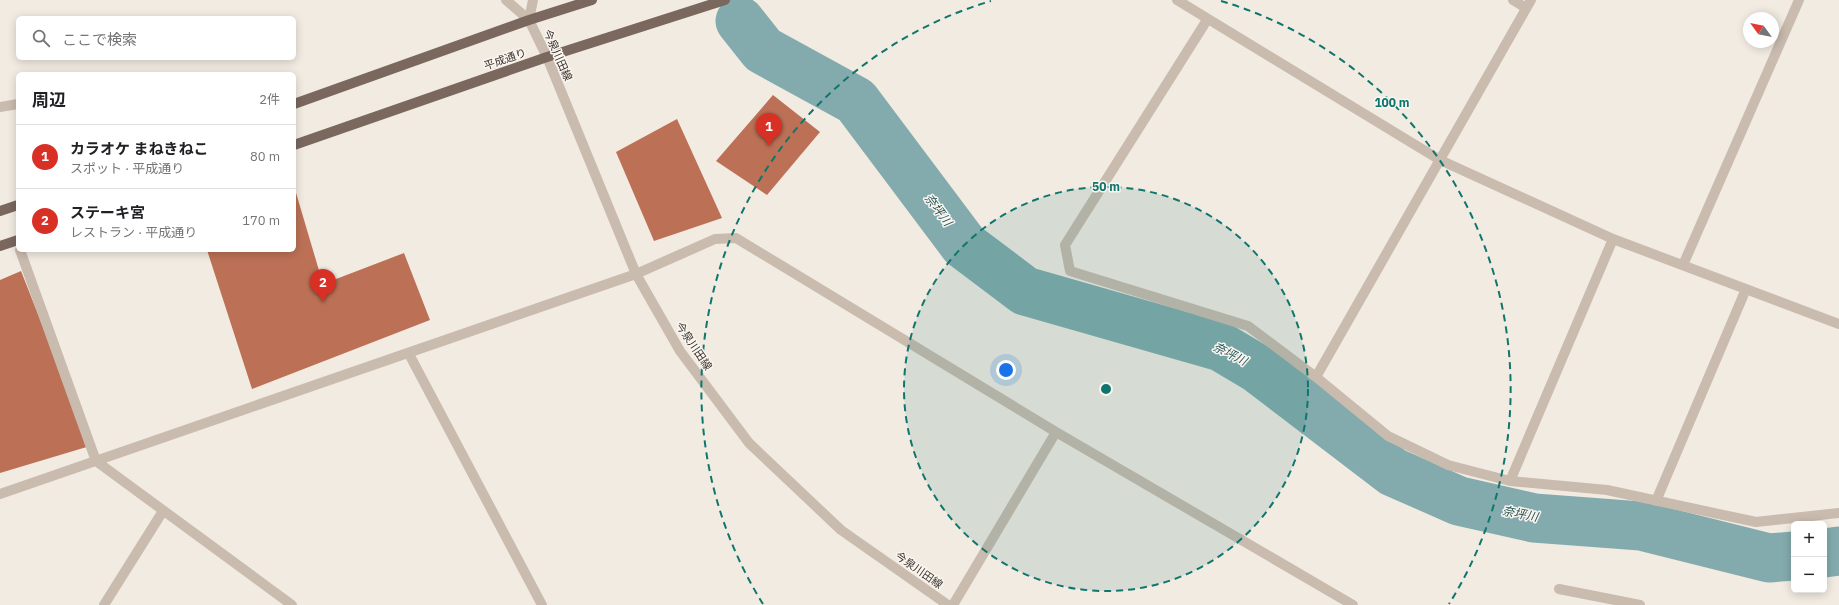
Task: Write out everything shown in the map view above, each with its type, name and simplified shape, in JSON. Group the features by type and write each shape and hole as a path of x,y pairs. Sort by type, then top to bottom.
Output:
{"main road":[{"path":"296,103 529,20 592,0"},
{"name":"平成通り","path":"296,144 547,57 725,0"},
{"path":"0,211 16,206"},
{"path":"0,246 16,244"}],"street":[{"name":"今泉川田線","path":"506,0 529,20 547,57 636,274 680,351 749,443 841,530 948,605"},
{"path":"529,20 533,0"},
{"path":"1177,0 1207,20 1440,160 1613,239 1839,324"},
{"path":"1316,377 1529,4 1513,0"},
{"path":"1683,265 1799,0"},
{"path":"1207,20 1065,245 1070,271 1248,326 1316,377 1388,436 1448,465 1510,481 1607,490 1756,522 1839,513"},
{"path":"0,107 16,104"},
{"path":"0,494 409,354 636,274 715,239 736,238 1056,432 1353,605"},
{"path":"1510,481 1613,239"},
{"path":"21,252 96,461 292,605"},
{"path":"1656,501 1746,289"},
{"path":"409,354 542,605"},
{"path":"953,605 1056,432"},
{"path":"104,605 163,511"},
{"path":"1559,589 1640,605"}],"building":[{"path":"773,95 820,132 767,195 716,161"},
{"path":"677,119 722,218 654,241 616,152"},
{"path":"296,193 323,284 404,253 430,320 252,389 208,252 296,252"},
{"path":"21,271 90,446 0,473 0,280"}],"waterway":[{"name":"奈坪川","path":"740,21 763,50 856,101 964,245 1025,291 1221,347 1258,369 1393,472 1459,501 1534,518 1641,526 1769,558 1791,556"},
{"name":"奈坪川","path":"1827,553 1839,551"}],"place":[{"name":"カラオケ まねきねこ","path":"769,146"},
{"name":"ステーキ宮","path":"323,302"}]}
